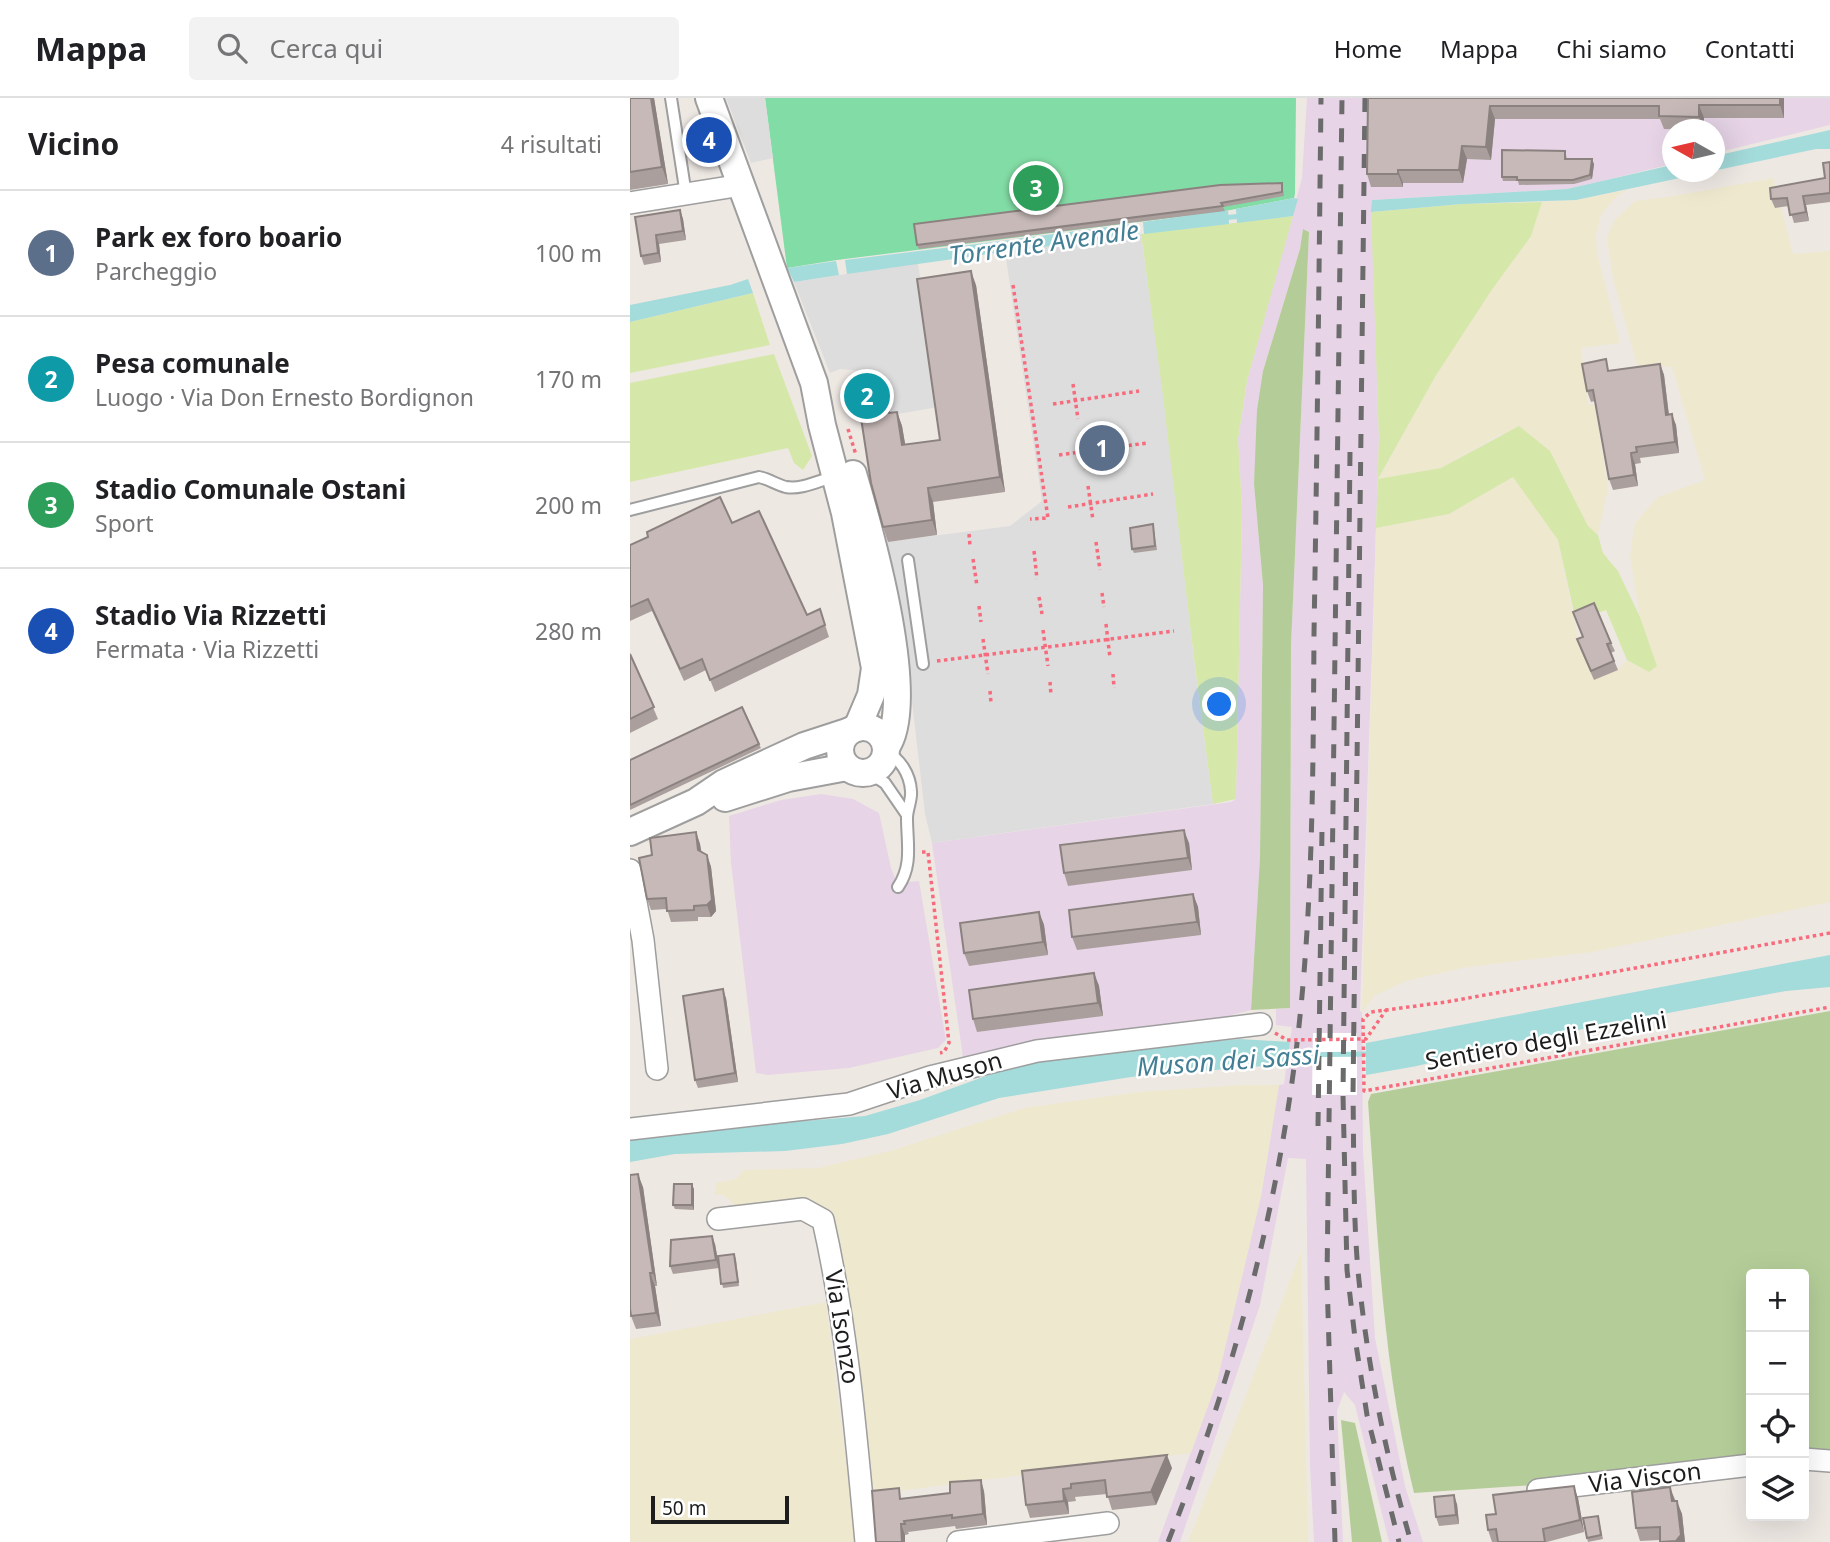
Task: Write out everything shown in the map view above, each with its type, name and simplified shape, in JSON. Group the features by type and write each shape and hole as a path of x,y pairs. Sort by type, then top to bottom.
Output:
{"street":[{"path":"696,803 709,803 788,778 858,770 882,764 895,730 901,615 870,534 822,425 814,383 709,98"},
{"path":"630,203 742,184"},
{"path":"844,473 858,576 875,668 872,691"},
{"path":"858,576 866,581 870,588 876,612 901,615"},
{"path":"858,770 843,762 840,747 843,739 854,729 872,691 883,677 879,624 881,620 901,615"},
{"path":"630,832 696,803 724,783 781,756 854,729 870,728 876,731 886,749"},
{"path":"630,870 643,940 657,1069"},
{"name":"Via Muson","path":"630,1129 849,1104 930,1077 1037,1051 1261,1024"},
{"name":"Via Isonzo","path":"718,1219 803,1209 823,1220 853,1395 866,1542"},
{"path":"1809,1459 1830,1461"},
{"name":"Via Viscon","path":"1538,1490 1746,1466"},
{"path":"958,1542 1108,1522"}],"lane":[{"path":"671,98 686,195"},
{"path":"630,510 759,477 786,486 808,485 844,473"},
{"path":"908,560 901,615 923,664"},
{"path":"886,749 903,765 912,791 907,815 910,853 898,887"},
{"path":"858,770 885,783 907,815"}],"path":[{"path":"1013,285 1048,518 1030,519"},
{"path":"1073,384 1078,419"},
{"path":"1053,404 1139,391"},
{"path":"1080,435 1086,470"},
{"path":"1059,455 1147,443"},
{"path":"1088,486 1093,520"},
{"path":"1068,507 1153,494"},
{"path":"969,534 970,546"},
{"path":"1096,542 1100,570"},
{"path":"1034,551 1037,579"},
{"path":"973,559 977,586"},
{"path":"1102,593 1104,607"},
{"path":"1040,597 1042,614"},
{"path":"979,607 981,622"},
{"path":"1106,624 1110,658"},
{"path":"1043,630 1048,666"},
{"path":"947,661 1174,631"},
{"path":"983,639 988,674"},
{"path":"1113,674 1114,688"},
{"path":"1050,682 1051,695"},
{"path":"990,691 991,704"},
{"path":"910,853 928,852 949,1043 944,1052 925,1056 930,1077"},
{"name":"Sentiero degli Ezzelini","path":"1830,933 1446,1002 1371,1012 1363,1019 1364,1091 1830,1007"},
{"path":"1287,1040 1366,1039 1386,1010"}],"shaded area":[{"path":"726,98 765,98 773,158 751,163"},
{"path":"1307,98 1830,98 1830,125 1725,151 1725,119 1662,119 1662,166 1567,189 1372,200 1379,438 1360,1011 1363,1151 1375,1338 1405,1486 1423,1542 1389,1542 1355,1405 1344,1392 1337,1411 1343,1542 1314,1542 1310,1465 1306,1159 1288,1158 1260,1305 1180,1542 1158,1542 1217,1381 1261,1196 1279,1085 1284,1084 1292,1027 1276,1025 1276,1009 1290,1008 1291,646 1309,232 1303,229 1300,249 1263,371 1254,484 1263,585 1260,857 1251,1010 1220,1018 1071,1039 964,1064 932,843 1231,802 1236,799 1242,508 1238,439 1247,381 1302,178"},
{"path":"1773,178 1793,254 1830,251 1830,902 1592,952 1467,967 1406,981 1374,996 1362,1012 1376,528 1449,514 1513,477 1558,540 1580,648 1617,670 1627,660 1649,672 1657,666 1640,618 1630,555 1635,523 1658,497 1705,480 1672,367 1637,365 1613,278 1607,237 1614,221 1635,201"},
{"path":"1627,190 1617,196 1601,215 1596,235 1597,253 1620,343 1581,348 1588,404 1595,405 1608,488 1598,535 1588,526 1550,451 1501,434 1441,468 1378,480 1435,377 1491,291 1531,236 1542,202 1576,200"},
{"path":"1141,234 1213,804 932,843 925,814 906,650 885,542 1010,526 1042,501 1005,252"},
{"path":"918,263 938,407 892,415 875,403 871,382 863,383 861,371 840,369 830,373 794,282"},
{"path":"821,794 853,799 879,813 891,868 898,886 919,881 946,1040 938,1048 849,1068 768,1075 756,1073 731,863 729,816 781,800"},
{"path":"1279,1085 1261,1196 1243,1273 1217,1381 1191,1453 868,1495 826,1213 741,1211 724,1195 715,1195 716,1183 736,1179 744,1170 818,1168 890,1151 1024,1108 1138,1092"},
{"path":"1301,1252 1308,1542 1188,1542 1246,1395"},
{"path":"826,1302 856,1542 630,1542 630,1339"}],"green space":[{"path":"765,98 1296,98 1295,194 1294,198 1225,211 787,268"},
{"path":"1542,202 1531,236 1491,291 1435,377 1378,479 1441,468 1519,426 1550,451 1588,526 1598,535 1603,553 1618,571 1640,617 1657,666 1649,672 1627,660 1606,610 1576,621 1558,540 1513,477 1449,514 1376,528 1379,438 1371,212 1462,204"},
{"path":"1293,216 1247,381 1238,439 1242,508 1236,799 1213,804 1141,234"},
{"path":"1303,229 1309,232 1291,646 1290,1008 1251,1010 1260,857 1263,585 1254,484 1257,410 1263,371 1300,249"},
{"path":"753,293 770,345 630,373 630,322"},
{"path":"774,354 812,456 803,470 794,463 788,448 630,482 630,383"},
{"path":"1830,1011 1830,1456 1809,1455 1809,1269 1746,1269 1746,1461 1535,1485 1414,1493 1403,1444 1388,1347 1368,1102 1371,1094"},
{"path":"1341,1420 1355,1423 1382,1542 1352,1542"}],"water":[{"path":"1830,130 1830,149 1816,149 1725,169 1725,154"},
{"path":"1662,167 1662,182 1576,200 1462,204 1371,212 1372,200 1567,189"},
{"path":"1298,199 1293,216 1237,223 1236,209"},
{"path":"1228,210 1229,224 1144,234 1143,222"},
{"path":"1138,223 1139,235 1018,250 1016,239"},
{"path":"1010,240 1010,251 847,274 845,260"},
{"path":"836,261 839,275 794,282 787,268"},
{"path":"748,279 753,293 630,322 630,305"},
{"path":"1830,955 1830,987 1786,991 1518,1041 1417,1066 1366,1075 1366,1043"},
{"path":"1240,1039 1290,1042 1287,1064 1131,1077 999,1098 888,1134 842,1144 785,1151 675,1154 630,1162 630,1140 636,1137 865,1116 920,1100 1005,1069 1037,1062 1077,1054"}],"pier":[{"path":"1313,1033 1357,1033 1357,1095 1312,1095"}],"building":[{"path":"630,98 651,98 662,167 630,172"},
{"path":"1368,98 1780,98 1780,105 1699,105 1699,117 1659,116 1659,106 1490,106 1486,147 1462,146 1459,170 1398,170 1398,174 1367,174"},
{"path":"1502,150 1565,151 1565,159 1592,159 1590,175 1573,180 1517,180 1517,177 1502,177"},
{"path":"1830,162 1830,193 1803,196 1806,212 1790,215 1787,198 1771,199 1770,188 1825,178 1823,163"},
{"path":"1282,183 1282,192 1221,203 1223,206 917,245 914,224 1220,185"},
{"path":"680,210 683,231 656,235 658,253 641,256 635,217"},
{"path":"971,271 1000,477 928,488 932,520 883,527 871,483 859,405 887,401 889,413 897,412 902,445 940,440 917,279"},
{"path":"1606,359 1608,371 1660,364 1666,415 1672,414 1675,442 1636,447 1637,452 1631,453 1634,475 1609,479 1593,390 1587,391 1582,364"},
{"path":"720,497 732,523 759,511 807,615 820,609 825,625 710,680 702,659 680,669 648,599 630,607 630,545 648,537 647,532"},
{"path":"1153,524 1155,546 1132,549 1130,528"},
{"path":"1594,603 1611,643 1607,644 1614,661 1591,671 1577,639 1583,637 1573,612"},
{"path":"630,654 654,707 630,719"},
{"path":"742,707 759,744 630,805 630,760"},
{"path":"1184,830 1188,858 1064,873 1060,845"},
{"path":"696,832 698,850 707,855 712,900 707,905 694,906 694,910 667,911 666,898 647,899 639,858 652,855 650,838"},
{"path":"1193,894 1197,922 1072,937 1069,910"},
{"path":"1039,912 1043,942 964,953 960,923"},
{"path":"1094,973 1098,1003 973,1019 969,990"},
{"path":"723,989 735,1073 695,1080 683,996"},
{"path":"638,1174 653,1273 650,1273 656,1313 631,1316 630,1175"},
{"path":"674,1184 692,1184 692,1205 673,1205"},
{"path":"712,1236 716,1260 670,1266 671,1240"},
{"path":"734,1254 738,1282 721,1284 718,1256"},
{"path":"1167,1455 1151,1492 1107,1497 1105,1480 1071,1484 1071,1488 1063,1489 1064,1501 1026,1505 1022,1471"},
{"path":"981,1480 983,1514 904,1521 905,1524 901,1524 902,1542 876,1542 872,1491 899,1488 900,1499 950,1493 950,1482"},
{"path":"1574,1486 1580,1520 1543,1529 1545,1542 1498,1542 1496,1529 1488,1530 1486,1515 1496,1514 1493,1495"},
{"path":"1670,1487 1672,1501 1677,1501 1681,1535 1676,1541 1660,1542 1660,1527 1636,1528 1632,1492"},
{"path":"1454,1495 1456,1515 1436,1517 1434,1497"},
{"path":"1598,1516 1601,1535 1587,1538 1583,1518"}],"waterway":[{"name":"Torrente Avenale","path":"1221,218 1243,216"},
{"name":"Torrente Avenale","path":"1003,246 1024,244"},
{"name":"Muson dei Sassi","path":"1284,1055 1372,1054"}],"railway":[{"path":"1168,1542 1227,1373 1259,1258 1283,1141 1299,1026 1308,915 1312,803 1321,98"},
{"path":"1335,1542 1327,1279 1342,98"},
{"path":"1365,98 1354,1205 1358,1271 1372,1374 1385,1441 1411,1542"},
{"path":"1350,452 1343,1095 1347,1270 1367,1415 1399,1542"},
{"path":"1318,1126 1322,828"}],"place":[{"name":"Stadio Via Rizzetti","path":"709,140"},
{"name":"Stadio Comunale Ostani","path":"1036,188"},
{"name":"Pesa comunale","path":"867,396"},
{"name":"Park ex foro boario","path":"1102,448"}]}
